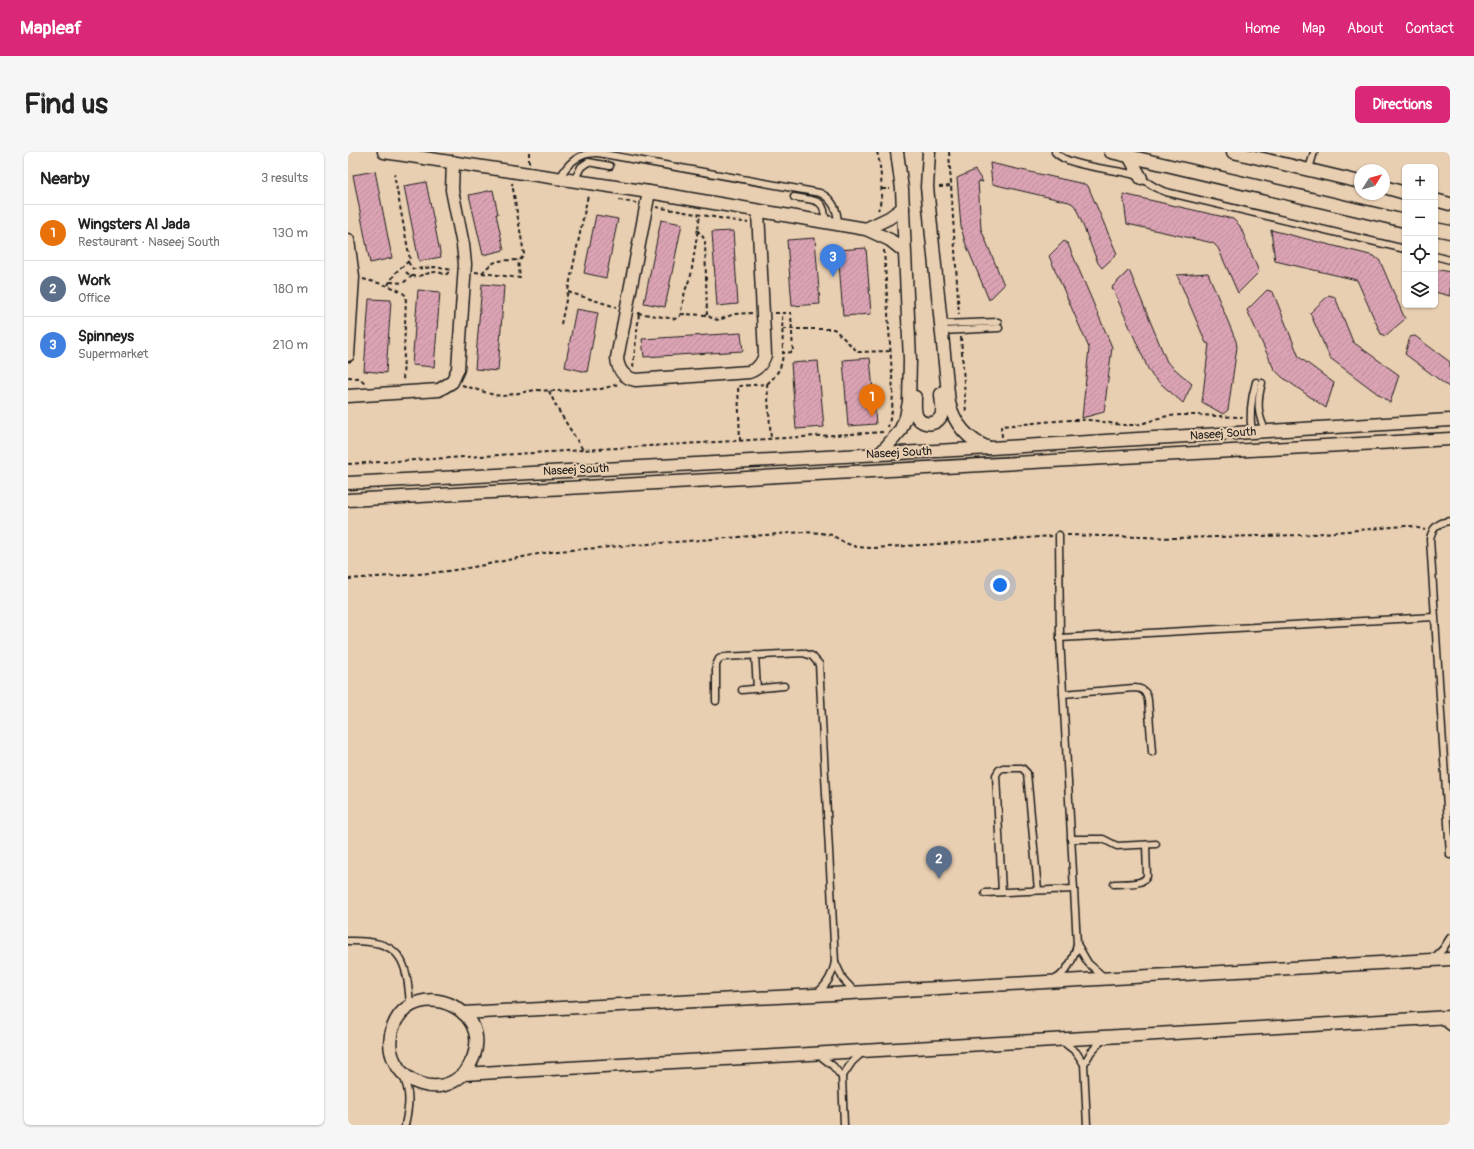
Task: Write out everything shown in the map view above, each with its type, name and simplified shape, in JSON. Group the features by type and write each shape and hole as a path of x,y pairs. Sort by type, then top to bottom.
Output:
{"street":[{"path":"384,152 574,180 866,229 886,238 904,251"},
{"path":"880,454 895,437 906,417 909,402 910,377 903,208 901,177 897,152"},
{"path":"929,152 927,188 949,403 954,418 969,437 979,443 994,443"},
{"path":"1111,152 1402,220"},
{"path":"1233,152 1354,180"},
{"path":"1129,156 1141,178"},
{"path":"348,396 434,391 444,388 452,382 458,369 465,254 452,190 452,162"},
{"path":"1390,189 1402,192"},
{"path":"649,192 617,358 618,367 627,377 636,380 744,373 753,371 761,363 764,355 758,211"},
{"path":"1438,201 1450,204"},
{"path":"866,229 886,221 903,208"},
{"path":"1438,229 1450,232"},
{"path":"348,240 352,276 348,355"},
{"path":"910,377 914,389 917,417 927,424 935,422 942,413 941,377 945,362"},
{"name":"Naseej South","path":"348,483 880,454 994,443 1252,432 1450,420"},
{"path":"348,500 1450,439"},
{"path":"464,1013 816,995 1054,980 1450,959"},
{"path":"432,1000 444,1002 454,1006 464,1013 475,1032 476,1043 475,1054 464,1074 454,1081 442,1086 429,1086 417,1083 406,1077 397,1067 390,1045 391,1034 401,1014 410,1006 432,1000"},
{"path":"464,1074 1450,1017"}],"lane":[{"path":"1055,152 1066,161 1130,174 1141,178 1152,187 1166,192 1402,247"},
{"path":"1309,169 1314,152"},
{"path":"560,178 568,166 578,158 588,153 598,153 820,193 829,198 833,203 837,213 838,225"},
{"path":"574,180 585,163 593,162 610,166"},
{"path":"794,197 820,203 825,208 825,222"},
{"path":"1438,257 1450,260"},
{"path":"941,327 998,325"},
{"path":"1252,432 1250,418 1251,402 1259,383 1259,413 1266,431"},
{"path":"1450,521 1441,523 1437,526 1431,534 1430,539 1450,855"},
{"path":"1054,980 1070,965 1076,951 1077,944 1060,638 1059,535"},
{"path":"1060,638 1434,617"},
{"path":"716,701 716,665 719,659 727,656 803,653 812,656 819,664 835,962 826,984 816,995"},
{"path":"756,655 757,689"},
{"path":"742,690 784,686"},
{"path":"1063,694 1134,688 1142,689 1148,700 1152,752"},
{"path":"1002,892 996,775 999,770 1003,768 1022,768 1027,773 1038,890"},
{"path":"1071,839 1103,838 1117,846 1156,844"},
{"path":"1114,884 1142,882 1146,880 1148,876 1146,845"},
{"path":"985,893 1074,889"},
{"path":"1432,960 1443,949 1450,938"},
{"path":"348,941 366,941 382,944 394,951 402,962 407,975 410,1006"},
{"path":"1077,944 1088,963 1105,978"},
{"path":"835,962 843,979 855,992"},
{"path":"1437,1017 1450,1027"},
{"path":"1084,1064 1091,1052 1105,1036"},
{"path":"1059,1039 1076,1052 1084,1064 1086,1125"},
{"path":"844,1125 842,1077 852,1062 866,1050"},
{"path":"816,1053 832,1066 842,1077"},
{"path":"397,1067 406,1083 409,1097 405,1125"}],"path":[{"path":"876,213 881,205 882,196 877,152"},
{"path":"949,152 966,413"},
{"path":"388,285 396,272 410,260 394,174"},
{"path":"482,273 491,263 518,260 524,254 512,183 518,184"},
{"path":"561,324 588,195 595,196"},
{"path":"617,200 759,224"},
{"path":"568,292 639,313 675,319 679,318 690,275 700,215"},
{"path":"697,230 704,237 705,242 707,315"},
{"path":"348,464 887,432 893,401 883,248"},
{"path":"406,272 412,276 419,276 436,272 445,274 448,273 448,270"},
{"path":"352,276 388,285 404,293 407,299 403,382"},
{"path":"390,282 403,283 412,276"},
{"path":"452,382 494,395 512,395 524,391 535,390 549,391 601,389 618,384 627,377 633,367 639,313"},
{"path":"740,441 738,386 767,384 778,372 781,367 783,353 782,313"},
{"path":"681,314 707,315 713,319 719,320 734,314 791,313 793,352 783,353"},
{"path":"783,330 834,329 858,352 890,351"},
{"path":"348,377 359,378 368,384"},
{"path":"767,384 771,439"},
{"path":"549,391 557,408 583,450"},
{"path":"994,443 1002,439 1001,426 1089,420 1130,426 1168,416 1179,415 1250,418"},
{"path":"348,579 431,573 462,569 558,551 804,532 832,535 844,543 857,547 872,548 1059,535 1176,538 1252,537 1404,526 1418,528 1431,534"}],"building":[{"path":"990,163 1088,186 1117,254 1102,268 1098,263 1076,208 1073,204 992,184"},
{"path":"975,170 983,182 978,181 981,229 1004,285 989,300 965,242 961,227 957,178"},
{"path":"375,171 392,258 370,263 353,175"},
{"path":"426,182 441,257 419,261 404,186"},
{"path":"493,190 498,214 496,214 504,250 483,255 469,195"},
{"path":"1123,194 1233,219 1240,226 1259,272 1238,293 1218,248 1213,243 1127,224"},
{"path":"596,215 618,219 606,278 584,273"},
{"path":"661,220 682,224 665,307 644,303"},
{"path":"1271,230 1374,256 1380,261 1405,319 1385,336 1381,334 1357,280 1275,261"},
{"path":"733,231 738,304 717,306 712,232"},
{"path":"815,238 820,304 792,306 787,240"},
{"path":"1064,241 1068,244 1112,347 1104,412 1082,418 1089,348 1049,256"},
{"path":"866,248 871,314 843,316 838,250"},
{"path":"1129,270 1167,362 1192,384 1183,403 1153,377 1149,371 1112,287"},
{"path":"1438,270 1450,272 1450,296 1438,293"},
{"path":"1208,273 1236,341 1237,347 1228,410 1223,414 1202,402 1209,344 1206,343 1177,275"},
{"path":"482,284 504,286 498,371 475,369"},
{"path":"418,290 440,292 434,367 412,365"},
{"path":"1267,290 1273,292 1299,357 1334,383 1326,408 1282,377 1274,369 1247,310"},
{"path":"1329,295 1335,297 1353,342 1399,375 1390,403 1330,358 1310,313"},
{"path":"369,299 391,300 386,373 364,371"},
{"path":"576,309 598,313 587,372 565,367"},
{"path":"741,333 743,351 644,357 642,339"},
{"path":"1415,336 1450,362 1450,388 1405,354 1410,337"},
{"path":"870,358 876,424 848,426 843,360"},
{"path":"818,361 824,427 796,429 791,363"}],"place":[{"name":"Spinneys","path":"833,277"},
{"name":"Wingsters Al Jada","path":"872,417"},
{"name":"Work","path":"939,879"}]}
